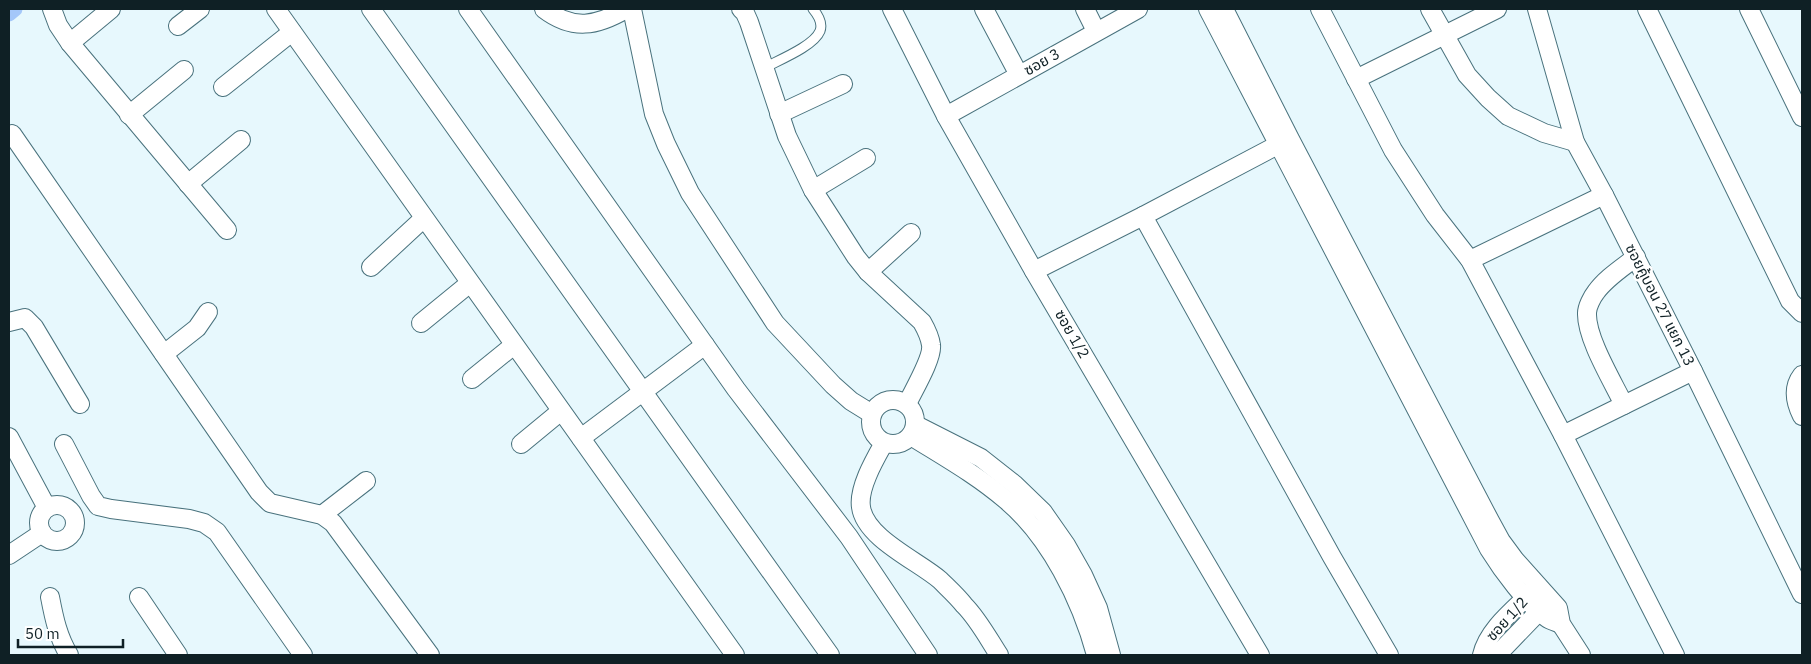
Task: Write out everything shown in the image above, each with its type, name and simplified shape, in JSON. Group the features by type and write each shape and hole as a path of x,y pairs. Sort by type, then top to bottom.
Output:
{"street":[{"path":"52,9 58,25 70,43 226,230"},
{"path":"70,43 111,9"},
{"path":"178,26 200,9"},
{"path":"276,9 735,655"},
{"path":"371,9 830,655"},
{"path":"468,9 736,390 849,537 928,655"},
{"path":"544,9 552,15 573,22 590,24 608,19 626,9"},
{"path":"632,9 639,51 654,114 666,144 690,193 775,323 833,385 851,401 872,414"},
{"path":"740,9 745,13 749,22 787,136 813,190 856,257 868,272 922,322 931,345 930,356 907,404"},
{"name":"ซอย 1/2","path":"892,9 946,116 1034,271 1260,655"},
{"path":"984,9 1019,75"},
{"path":"1085,9 1096,31"},
{"name":"ซอย 3","path":"946,116 1138,9"},
{"path":"1208,9 1284,141"},
{"path":"1224,9 1284,141 1489,549 1501,569 1532,592 1545,605 1548,619 1565,630 1581,655"},
{"path":"1320,9 1393,150 1412,181 1470,260 1563,435 1675,655"},
{"path":"1430,9 1467,75 1488,98 1508,116 1544,133 1575,142"},
{"path":"1356,79 1496,9"},
{"name":"ซอยคู้บอน 27 แยก 13","path":"1537,9 1575,142 1636,257 1802,594"},
{"path":"1647,9 1790,301 1802,313"},
{"path":"1749,9 1802,117"},
{"path":"223,87 292,32"},
{"path":"129,115 184,70"},
{"path":"779,114 843,84"},
{"path":"12,134 260,492 270,503 322,515 333,523 430,655"},
{"path":"188,184 241,140"},
{"path":"1034,271 1284,141"},
{"path":"813,190 866,158"},
{"path":"1470,260 1604,195"},
{"path":"1143,216 1332,557 1389,655"},
{"path":"371,267 424,218"},
{"path":"868,272 911,233"},
{"path":"1624,405 1589,329 1587,312 1594,294 1607,279 1636,257"},
{"path":"422,323 470,283"},
{"path":"164,354 197,328 208,312"},
{"path":"9,322 25,318 34,327 80,404"},
{"path":"472,379 514,345"},
{"path":"581,438 705,345"},
{"path":"1563,435 1693,371"},
{"path":"1802,375 1795,390 1802,416"},
{"path":"887,400 897,400 907,404 914,414 913,430 904,442 894,445 884,443 872,431 870,423 872,414 877,406 887,400"},
{"path":"521,444 561,411"},
{"path":"913,430 1007,500 1029,511 1056,560 1086,601 1111,655"},
{"path":"9,436 47,508"},
{"path":"884,443 868,476 860,504 862,515 882,538 940,581 965,605 998,655"},
{"path":"64,444 98,506 189,519 204,524 217,532 303,655"},
{"path":"322,515 366,481"},
{"path":"56,505 65,506 72,513 75,522 74,531 67,538 58,541 49,539 42,533 39,524 41,515 47,508 56,505"},
{"path":"9,555 42,533"},
{"name":"ซอย 1/2","path":"1482,655 1484,646 1496,628 1532,592"},
{"path":"50,596 56,624 69,655"},
{"path":"139,597 178,655"},
{"path":"1086,601 1085,618 1096,655"},
{"name":"ซอย 1/2","path":"1497,655 1545,605"}],"lane":[{"path":"764,68 811,43 820,30 820,19 814,9"}],"waterway":[{"path":"9,14 15,9"}]}
